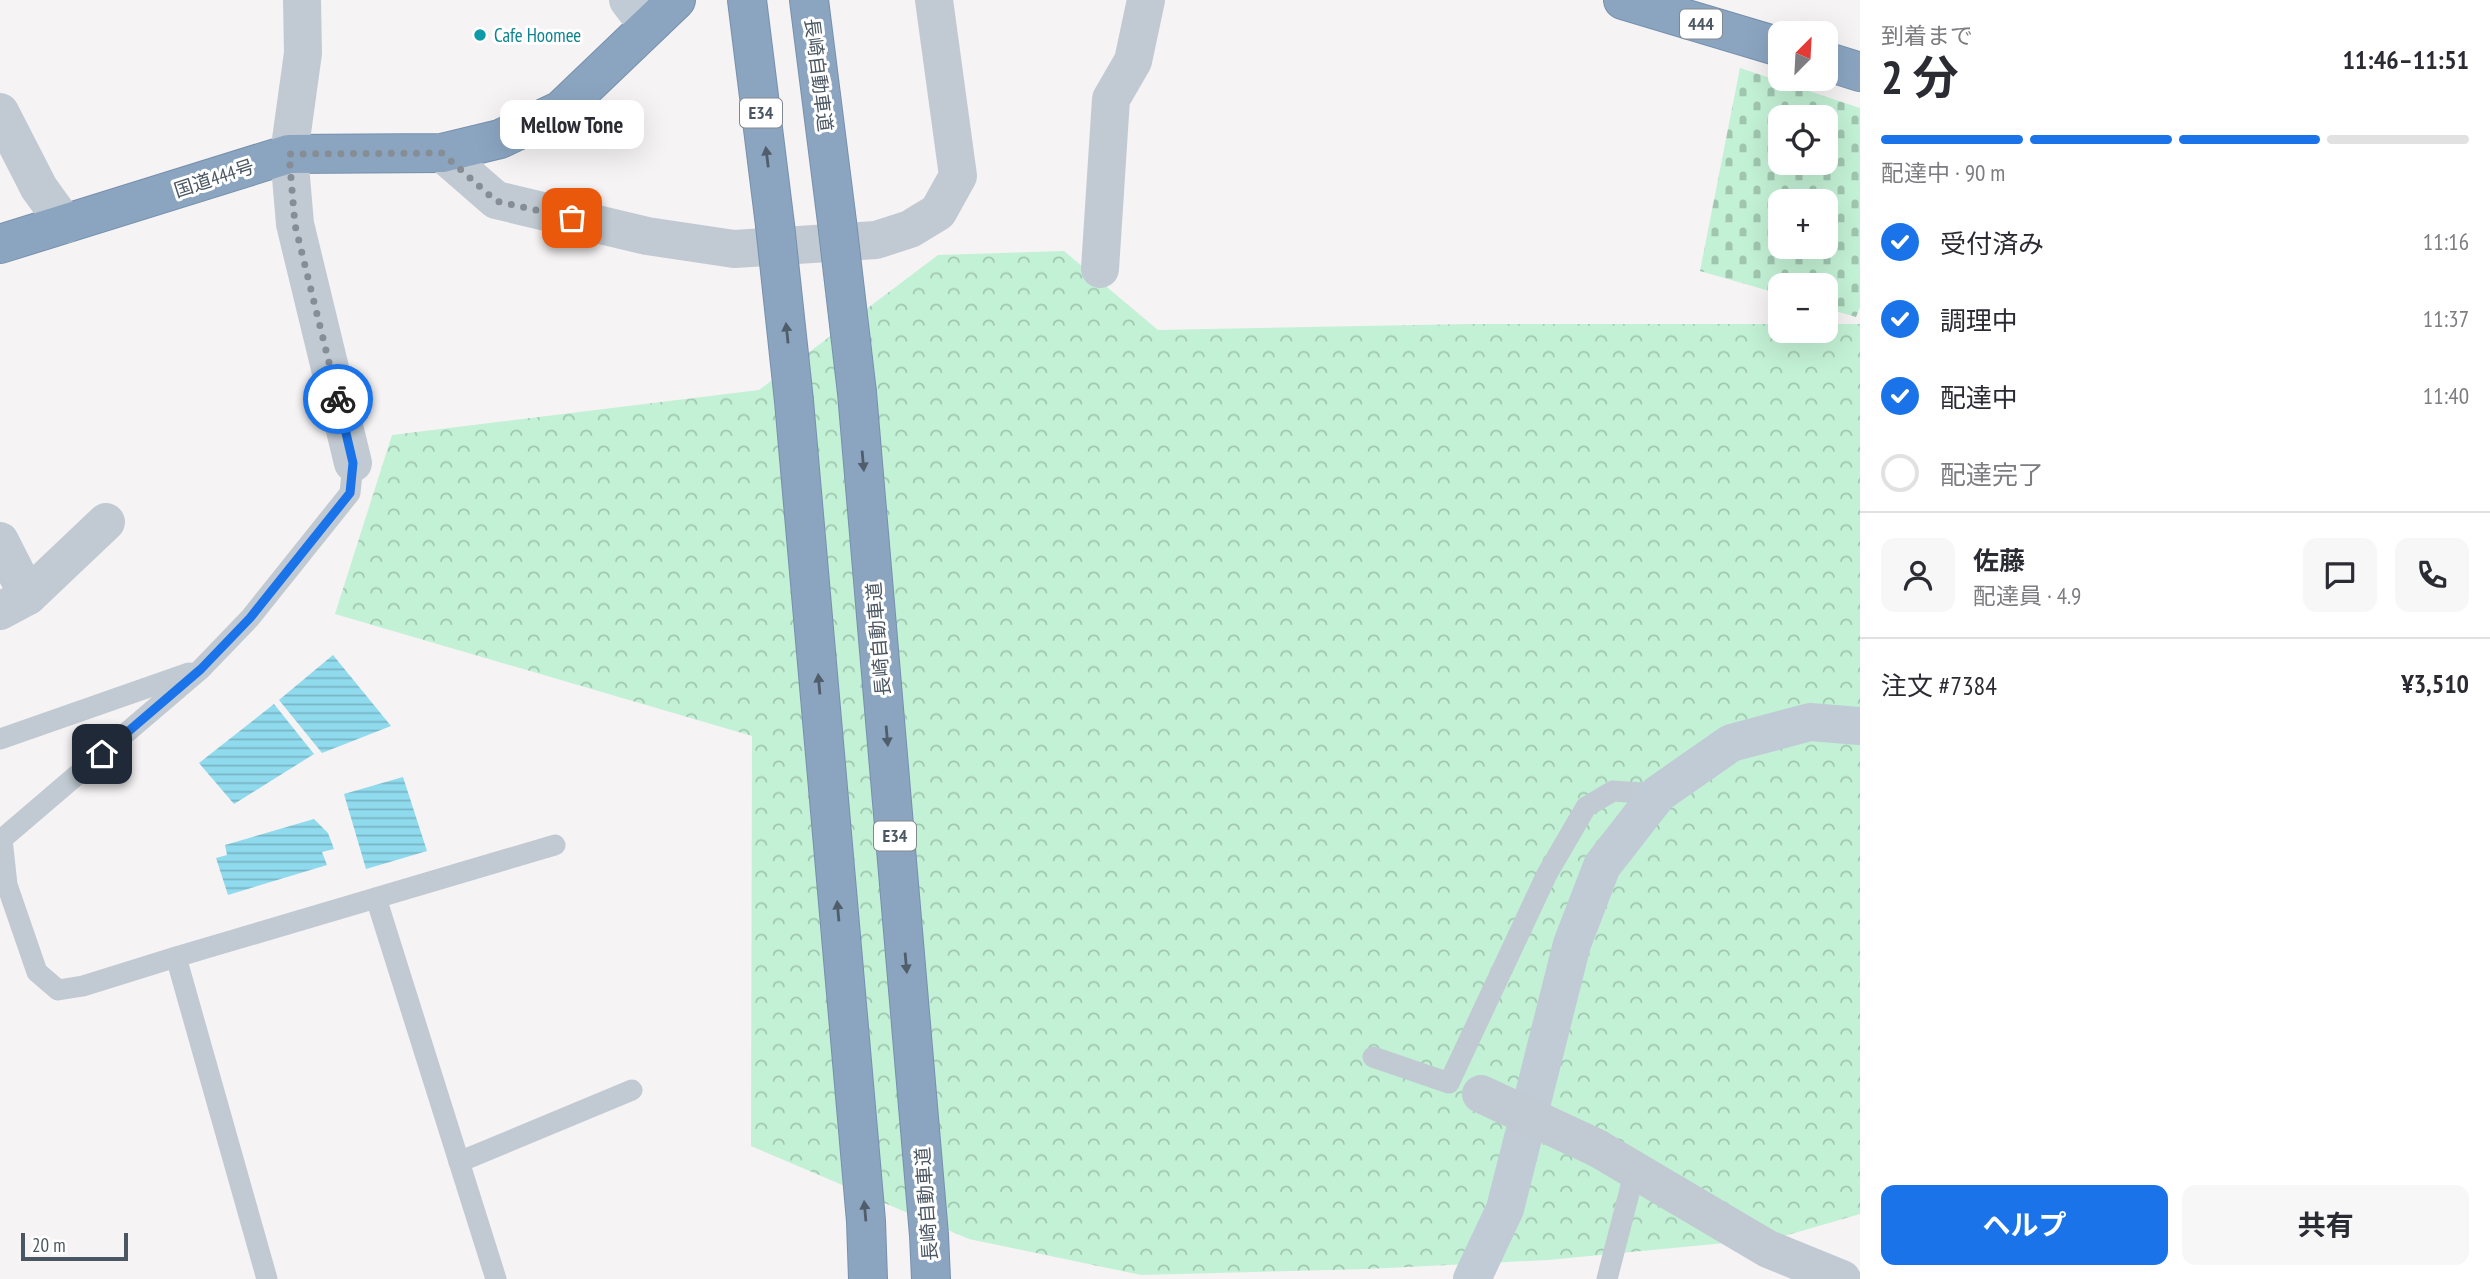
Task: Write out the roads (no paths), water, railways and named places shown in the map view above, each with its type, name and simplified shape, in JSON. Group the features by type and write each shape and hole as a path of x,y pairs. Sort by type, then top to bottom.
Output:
{"highway":[{"name":"国道444号","path":"0,244 289,154 442,153 500,139 561,110 637,13 676,0"},
{"name":"E34","path":"747,0 794,401 866,1221 868,1279"},
{"name":"長崎自動車道","path":"809,0 857,393 931,1279"},
{"name":"444","path":"1623,0 1768,43"},
{"path":"1838,65 1860,72"}],"street":[{"path":"302,0 303,53 289,154 295,225 353,463"},
{"path":"442,153 496,201 647,236 734,249 876,240 910,229 938,212 958,176 934,0"},
{"path":"1100,269 1111,99 1133,61 1146,0"},
{"path":"0,112 39,188 65,224"},
{"path":"0,541 14,604 106,522"},
{"path":"1472,1279 1505,1209 1572,944 1602,866 1658,794 1731,743 1810,722 1860,726"},
{"path":"1481,1094 1597,1148 1768,1249 1842,1279"}],"lane":[{"path":"353,463 350,493 250,618 201,669 2,839 7,886 37,972 58,990 83,986 555,845"},
{"path":"0,739 201,669"},
{"path":"1373,1057 1449,1083 1547,874 1586,807 1613,791 1658,794"},
{"path":"376,898 496,1279"},
{"path":"176,957 267,1279"},
{"path":"458,1162 632,1090"},
{"path":"1607,1279 1634,1170"}],"water":[{"path":"333,655 391,726 322,753 279,700"},
{"path":"274,704 314,754 234,804 199,763"},
{"path":"403,777 427,851 366,869 344,794"},
{"path":"314,819 328,833 334,849 322,852 327,865 228,895 216,858 227,855 225,845"}],"place":[{"name":"Cafe Hoomee","path":"480,35"},
{"name":"Mellow Tone","path":"572,218"}]}
